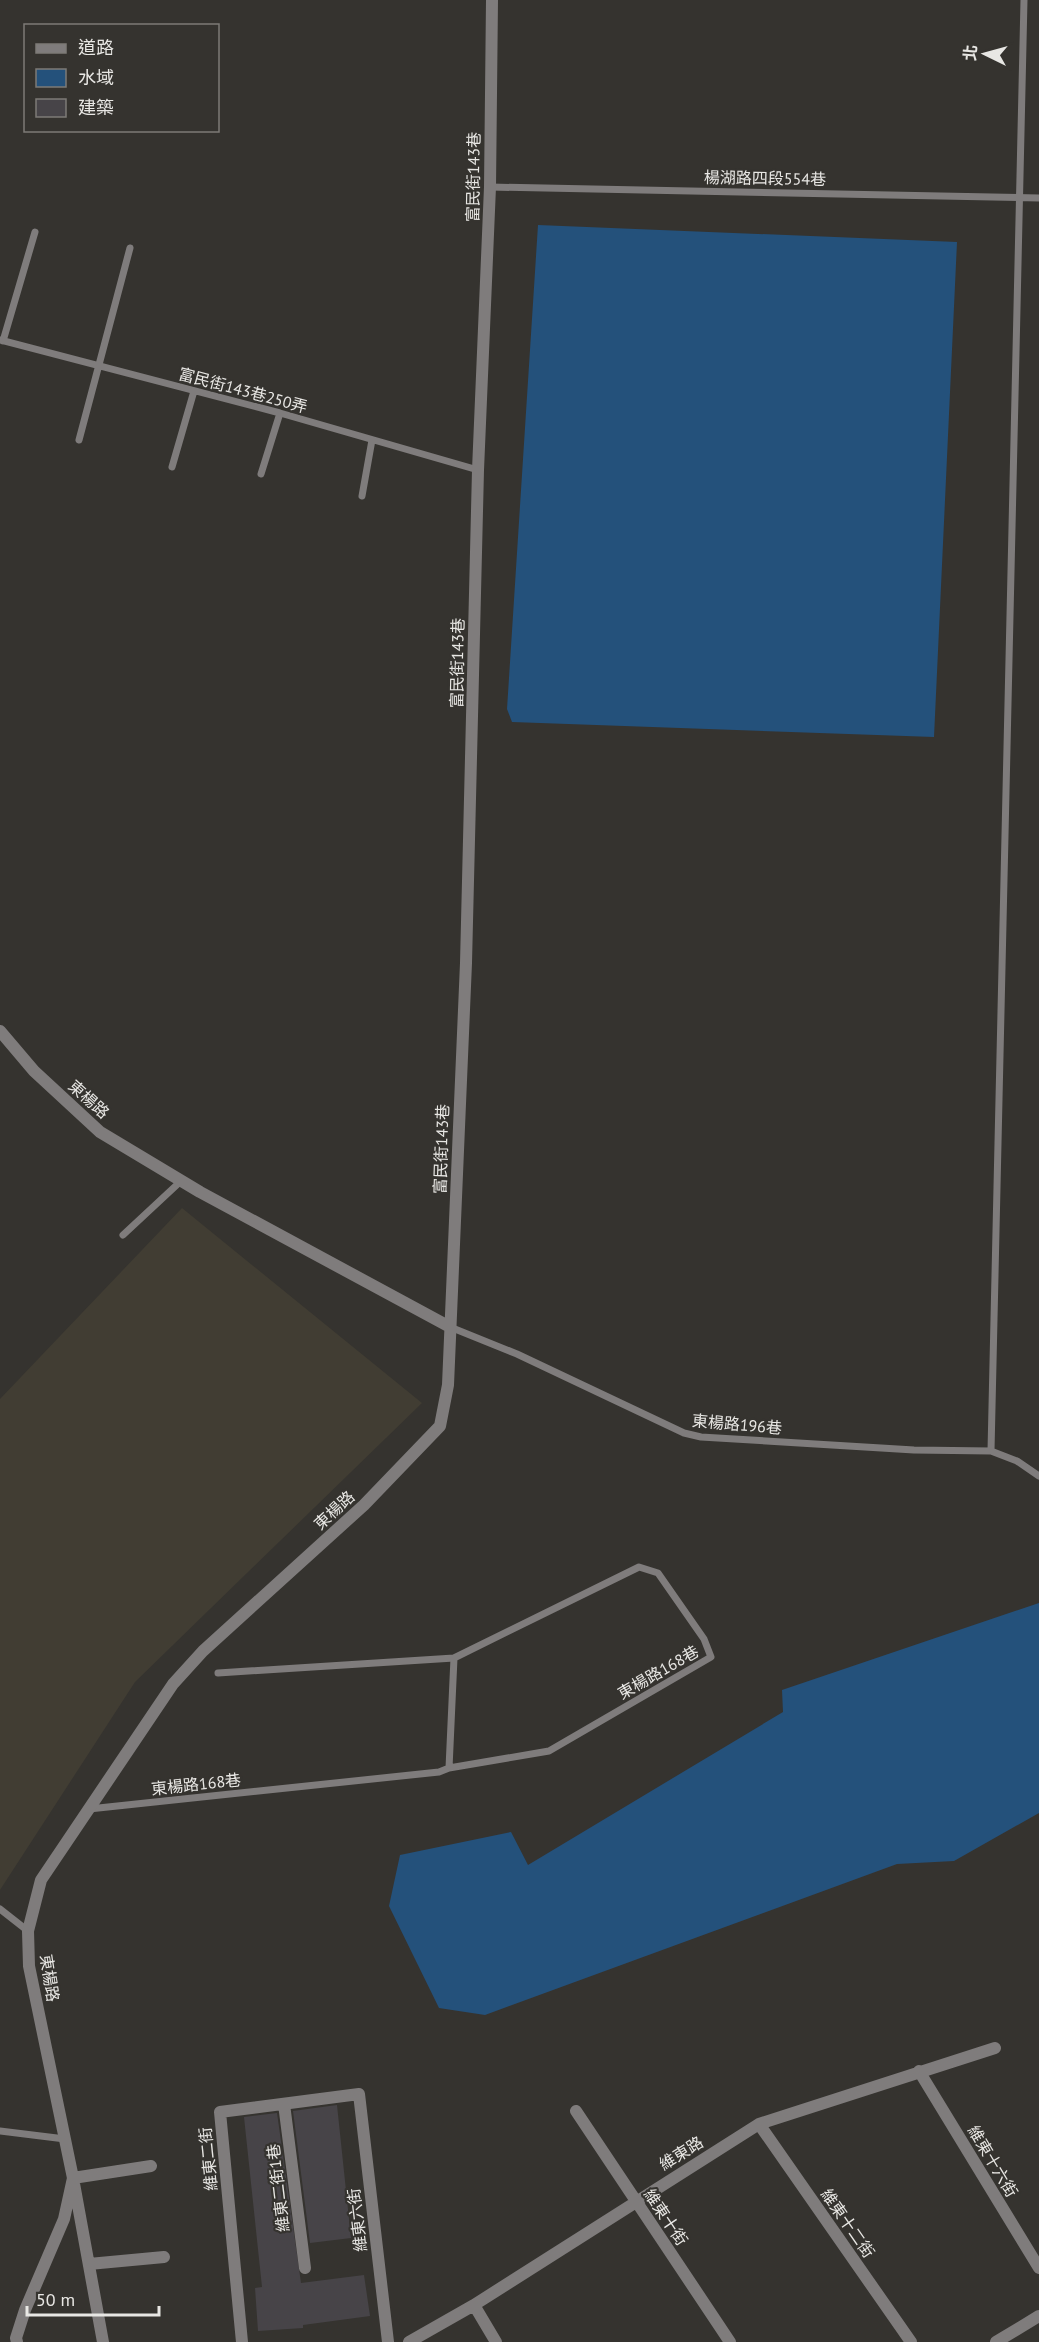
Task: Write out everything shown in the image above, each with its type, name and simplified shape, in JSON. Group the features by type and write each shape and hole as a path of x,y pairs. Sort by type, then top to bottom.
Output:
{"street":[{"name":"富民街143巷","path":"450,1327 466,963 478,470 490,187 492,0"},
{"name":"東楊路","path":"0,1031 34,1071 100,1132 181,1180 450,1327 448,1385 440,1426 364,1505 203,1651 181,1675 41,1880 28,1931 29,1966 73,2178 103,2342"},
{"name":"維東路","path":"409,2342 474,2305 759,2124 995,2048"},
{"name":"維東十六街","path":"919,2071 1039,2268"},
{"name":"維東二街","path":"242,2342 220,2112 359,2094"},
{"name":"維東六街","path":"359,2094 388,2342"},
{"name":"維東二街1巷","path":"284,2104 305,2268"},
{"name":"維東十街","path":"576,2111 730,2342"},
{"name":"維東十二街","path":"759,2124 911,2342"},
{"path":"73,2178 151,2166"},
{"name":"東楊路","path":"17,2342 16,2338 25,2310 64,2218 73,2178"},
{"path":"89,2264 164,2257"},
{"path":"474,2305 496,2342"},
{"path":"996,2342 1039,2316"}],"lane":[{"path":"991,1451 1024,0"},
{"name":"楊湖路四段554巷","path":"490,187 1039,198"},
{"path":"1,340 35,232"},
{"path":"79,440 130,248"},
{"name":"富民街143巷250弄","path":"1,340 280,413 478,470"},
{"path":"172,466 194,391"},
{"path":"261,474 280,413"},
{"path":"363,496 372,440"},
{"path":"123,1235 181,1180"},
{"name":"東楊路196巷","path":"450,1327 517,1354 684,1433 701,1437 902,1449 991,1451 1017,1461 1039,1476"},
{"name":"東楊路168巷","path":"89,1809 439,1772 449,1768 549,1751 711,1658 704,1640 658,1572 639,1567 454,1658 218,1673"},
{"path":"449,1768 454,1658"},
{"path":"0,1909 28,1931"},
{"path":"0,2131 65,2139"}],"shaded area":[{"path":"182,1208 422,1403 135,1682 0,1890 0,1399"}],"water":[{"path":"538,225 957,242 934,737 512,722 507,709"},
{"path":"1039,1603 1039,1813 954,1861 897,1864 485,2015 439,2008 389,1906 400,1855 511,1832 528,1865 783,1712 782,1690"}],"building":[{"path":"337,2105 351,2238 310,2243 293,2111"},
{"path":"277,2113 301,2283 364,2275 370,2316 303,2325 303,2328 258,2331 255,2288 262,2287 244,2117"}]}
